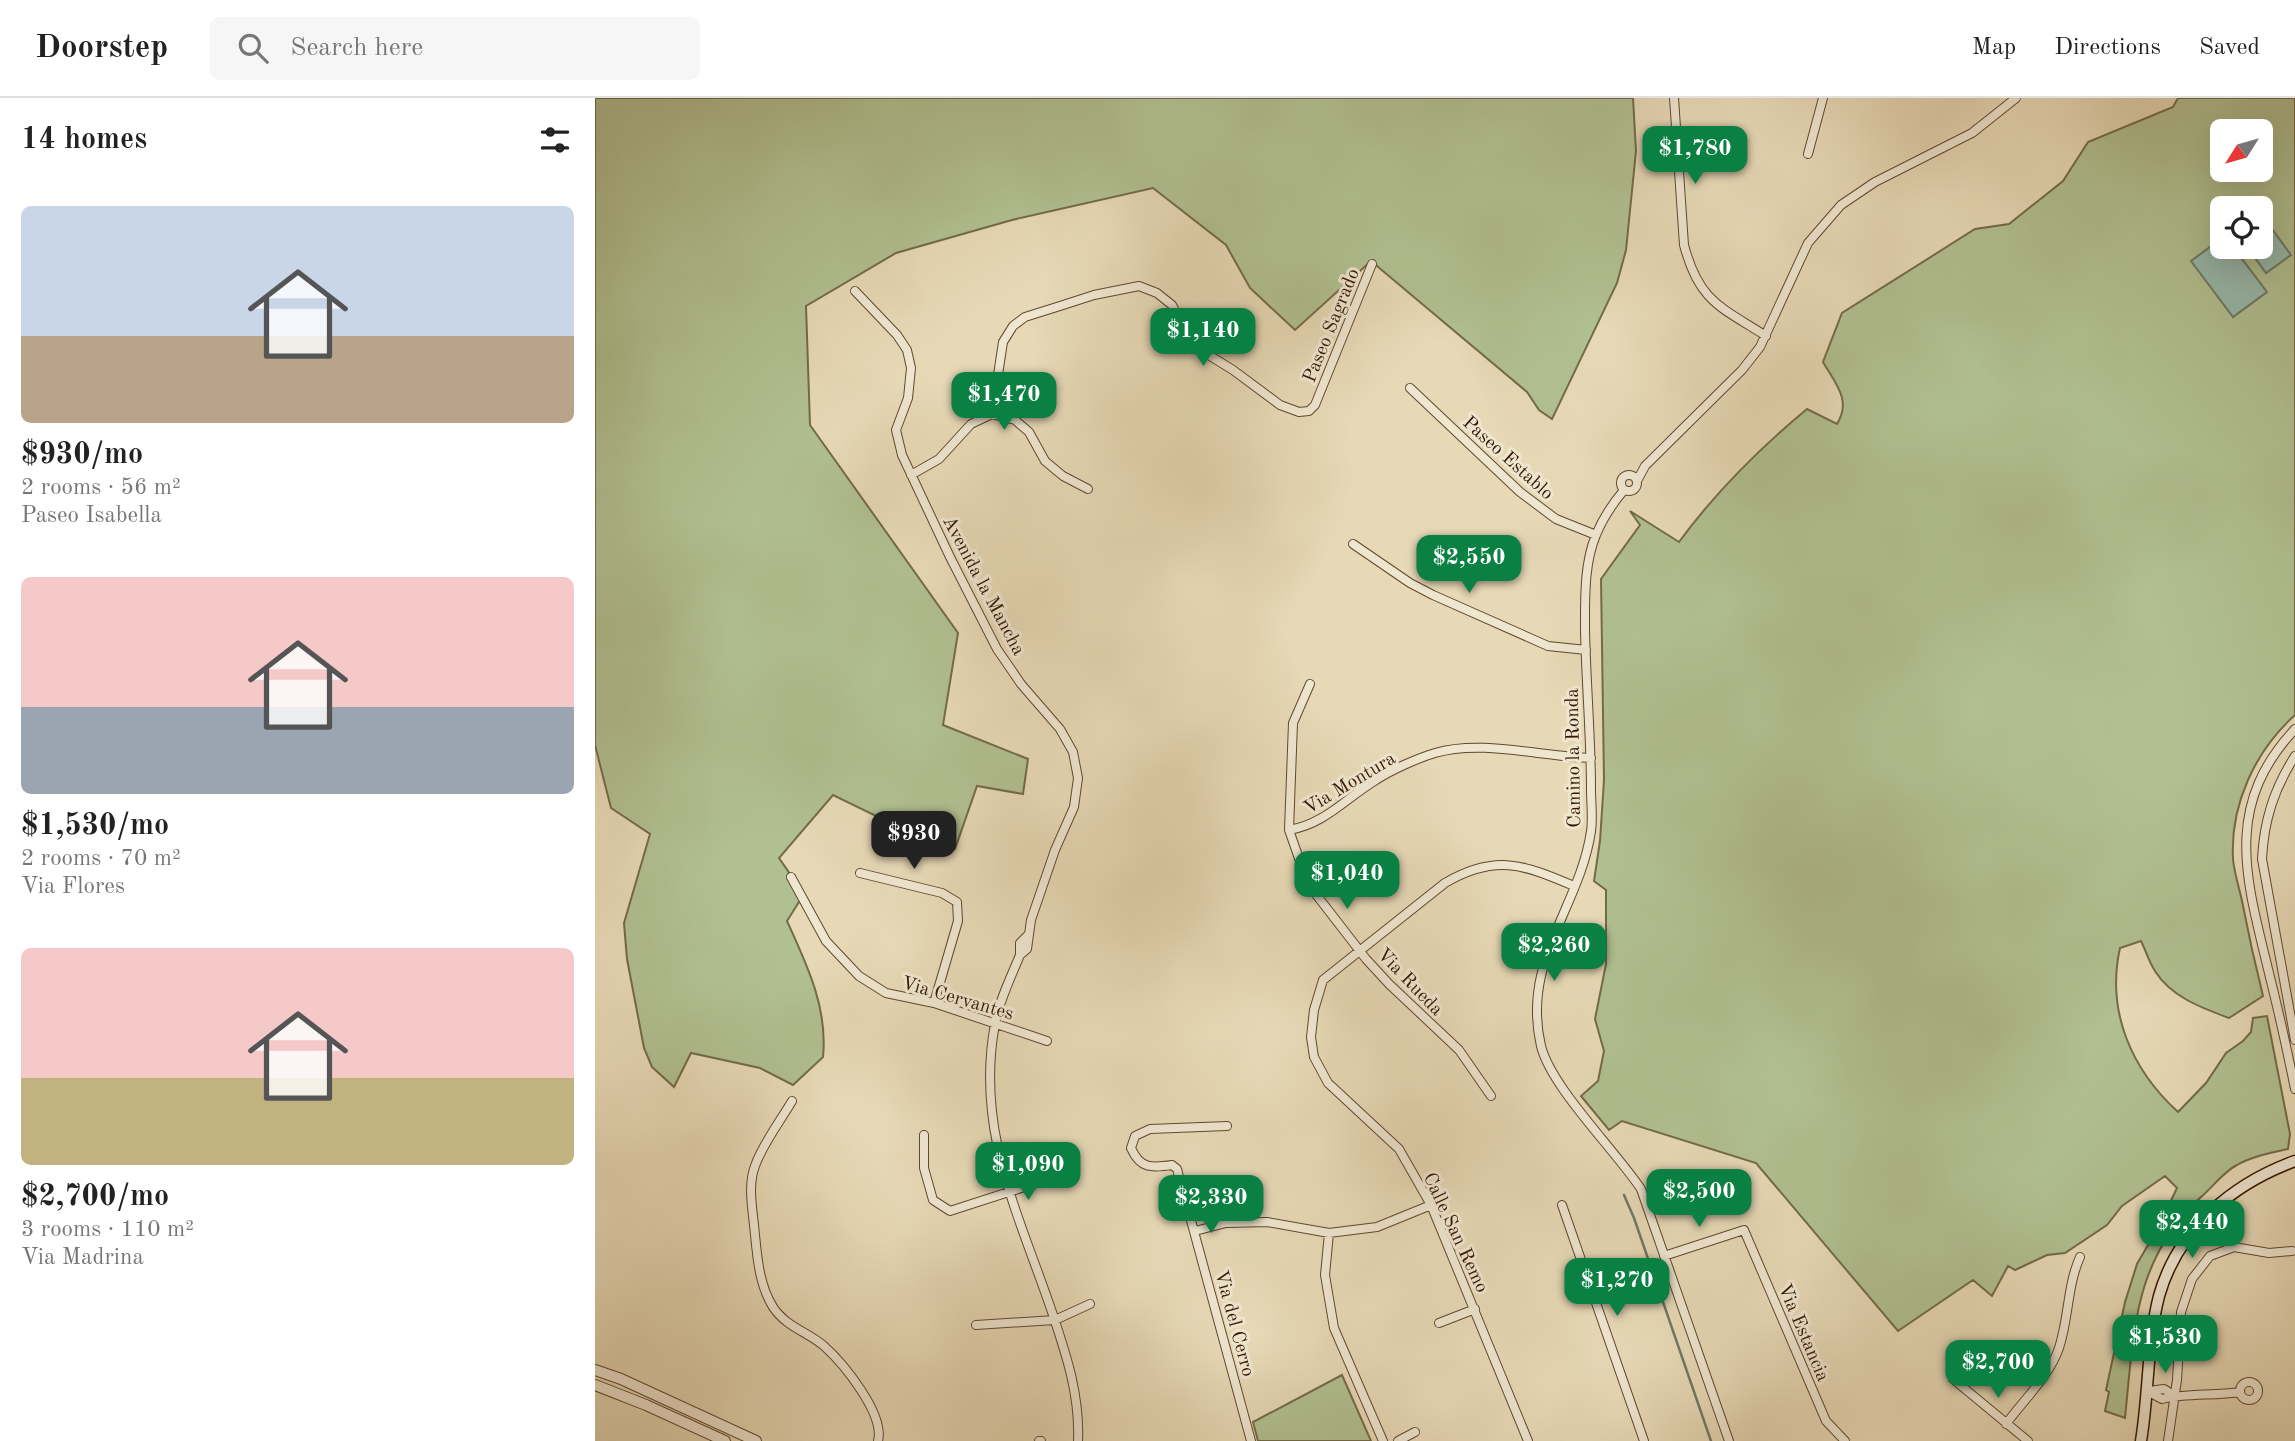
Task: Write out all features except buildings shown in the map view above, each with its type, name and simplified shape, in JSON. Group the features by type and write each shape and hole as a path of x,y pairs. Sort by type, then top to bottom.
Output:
{"main road":[{"path":"2141,1441 2152,1335 2159,1296 2173,1261 2192,1231 2215,1206 2264,1173 2295,1161"}],"street":[{"path":"1674,98 1684,245 1689,262 1706,293 1719,307 1766,336"},
{"path":"1808,154 1823,98"},
{"name":"Camino la Ronda","path":"1624,490 1634,490 1644,467 1742,370 1766,336 1784,290 1808,243 1841,205 1875,182 1972,133 2015,98"},
{"name":"Paseo Sagrado","path":"992,414 1003,342 1013,326 1025,317 1094,295 1139,286 1157,293 1172,305 1191,344 1233,370 1280,405 1299,412 1309,411 1315,405 1372,264"},
{"name":"Avenida la Mancha","path":"855,291 897,335 907,350 911,368 908,398 897,430 902,455 911,475 997,649 1021,684 1060,729 1073,752 1078,778 1074,807 1055,850 1028,935 1020,943 1020,954 995,1023 989,1095 993,1126 1009,1192 1055,1320 1075,1390 1078,1441"},
{"name":"Paseo Establo","path":"1410,388 1520,492 1556,519 1596,535"},
{"path":"911,475 939,459 971,424 992,414 1015,420 1029,432 1045,461 1063,476 1088,489"},
{"name":"Camino la Ronda","path":"1644,467 1621,480 1624,490 1596,535 1585,587 1591,831 1574,886 1555,929 1539,979 1537,1018 1541,1048 1552,1071 1641,1189 1730,1441"},
{"path":"1629,474 1635,476 1637,481"},
{"path":"1353,544 1410,583 1433,595 1548,646 1585,650"},
{"name":"Via Rueda","path":"1310,684 1293,723 1289,830 1308,884 1389,984 1459,1051 1491,1096"},
{"path":"2295,729 2284,741 2260,781 2247,825 2245,848 2250,895 2295,1089"},
{"name":"Via Montura","path":"1289,830 1302,828 1325,817 1377,779 1436,753 1475,748 1591,758"},
{"path":"2295,756 2269,807 2263,834 2262,859 2295,1040"},
{"name":"Calle San Remo","path":"1528,1441 1431,1205 1399,1149 1328,1083 1314,1057 1311,1037 1314,1010 1324,980 1445,883 1476,867 1503,864 1529,869 1574,886"},
{"path":"860,873 942,893 957,902 958,921 934,1003"},
{"name":"Via Cervantes","path":"791,877 826,941 859,976 886,993 934,1003 1047,1041"},
{"path":"2276,1003 2288,1001"},
{"path":"792,1101 754,1166 753,1210 763,1287 775,1310 794,1329 822,1345 849,1372 876,1419 880,1439"},
{"name":"Via del Cerro","path":"1227,1126 1150,1129 1135,1136 1131,1148 1143,1166 1153,1168 1172,1165 1177,1169 1251,1441"},
{"path":"924,1135 924,1168 933,1200 950,1211 1052,1178"},
{"path":"1195,1231 1226,1223 1267,1223 1329,1233 1377,1227 1431,1205"},
{"path":"1562,1205 1644,1441"},
{"name":"Via Estancia","path":"1664,1256 1744,1230 1826,1421 1845,1441"},
{"path":"1329,1233 1325,1275 1334,1328 1383,1441"},
{"path":"2168,1441 2175,1396 2181,1312 2192,1279 2210,1256 2234,1247 2269,1253 2293,1249"},
{"path":"2006,1424 2047,1371 2059,1348 2073,1272 2081,1257"},
{"path":"976,1325 1055,1320 1090,1304"},
{"path":"1439,1323 1475,1308"},
{"path":"595,1370 621,1379 756,1441"},
{"path":"1952,1379 2028,1441"},
{"path":"595,1385 725,1441"},
{"path":"2147,1391 2164,1389 2175,1396 2193,1397 2240,1392"},
{"path":"1398,1441 1415,1432"}],"green space":[{"path":"595,98 1633,98 1636,151 1626,250 1617,283 1552,419 1539,410 1527,392 1371,261 1295,330 1250,288 1226,245 1153,188 1012,220 896,253 806,306 810,425 958,633 943,725 1028,759 1023,794 977,786 955,849 911,833 833,795 779,858 804,894 787,921 819,1004 824,1039 823,1057 793,1085 760,1068 691,1053 674,1087 652,1067 644,1048 627,959 624,923 650,834 611,808 595,745"},
{"path":"2178,98 2295,98 2295,715 2268,745 2248,780 2241,799 2233,839 2234,869 2263,996 2229,1018 2198,1006 2178,995 2162,980 2153,968 2141,941 2120,948 2117,971 2117,994 2126,1038 2147,1077 2178,1112 2206,1083 2226,1053 2251,1032 2253,1018 2267,1016 2290,1134 2288,1149 2249,1159 2227,1172 2179,1221 2162,1246 2149,1272 2141,1299 2131,1356 2125,1418 2105,1411 2109,1392 2106,1390 2125,1302 2137,1264 2155,1233 2153,1229 2177,1188 2165,1176 2122,1206 2107,1225 2065,1253 2047,1255 2015,1270 2008,1266 1992,1296 1973,1280 1898,1331 1756,1163 1622,1121 1609,1130 1581,1096 1598,1081 1604,1051 1595,1019 1606,964 1606,890 1594,881 1604,780 1601,579 1640,525 1630,511 1679,542 1739,472 1807,409 1837,424 1843,407 1842,399 1823,362 1842,313 1975,229 2009,224 2063,181 2088,142 2173,107"},
{"path":"1342,1375 1371,1441 1258,1441 1253,1422"}],"shaded area":[{"path":"2273,230 2291,255 2266,273 2256,259 2273,259"},
{"path":"2210,247 2210,259 2242,259 2267,292 2233,317 2191,261"}],"waterway":[{"path":"1624,1195 1711,1441"}]}
